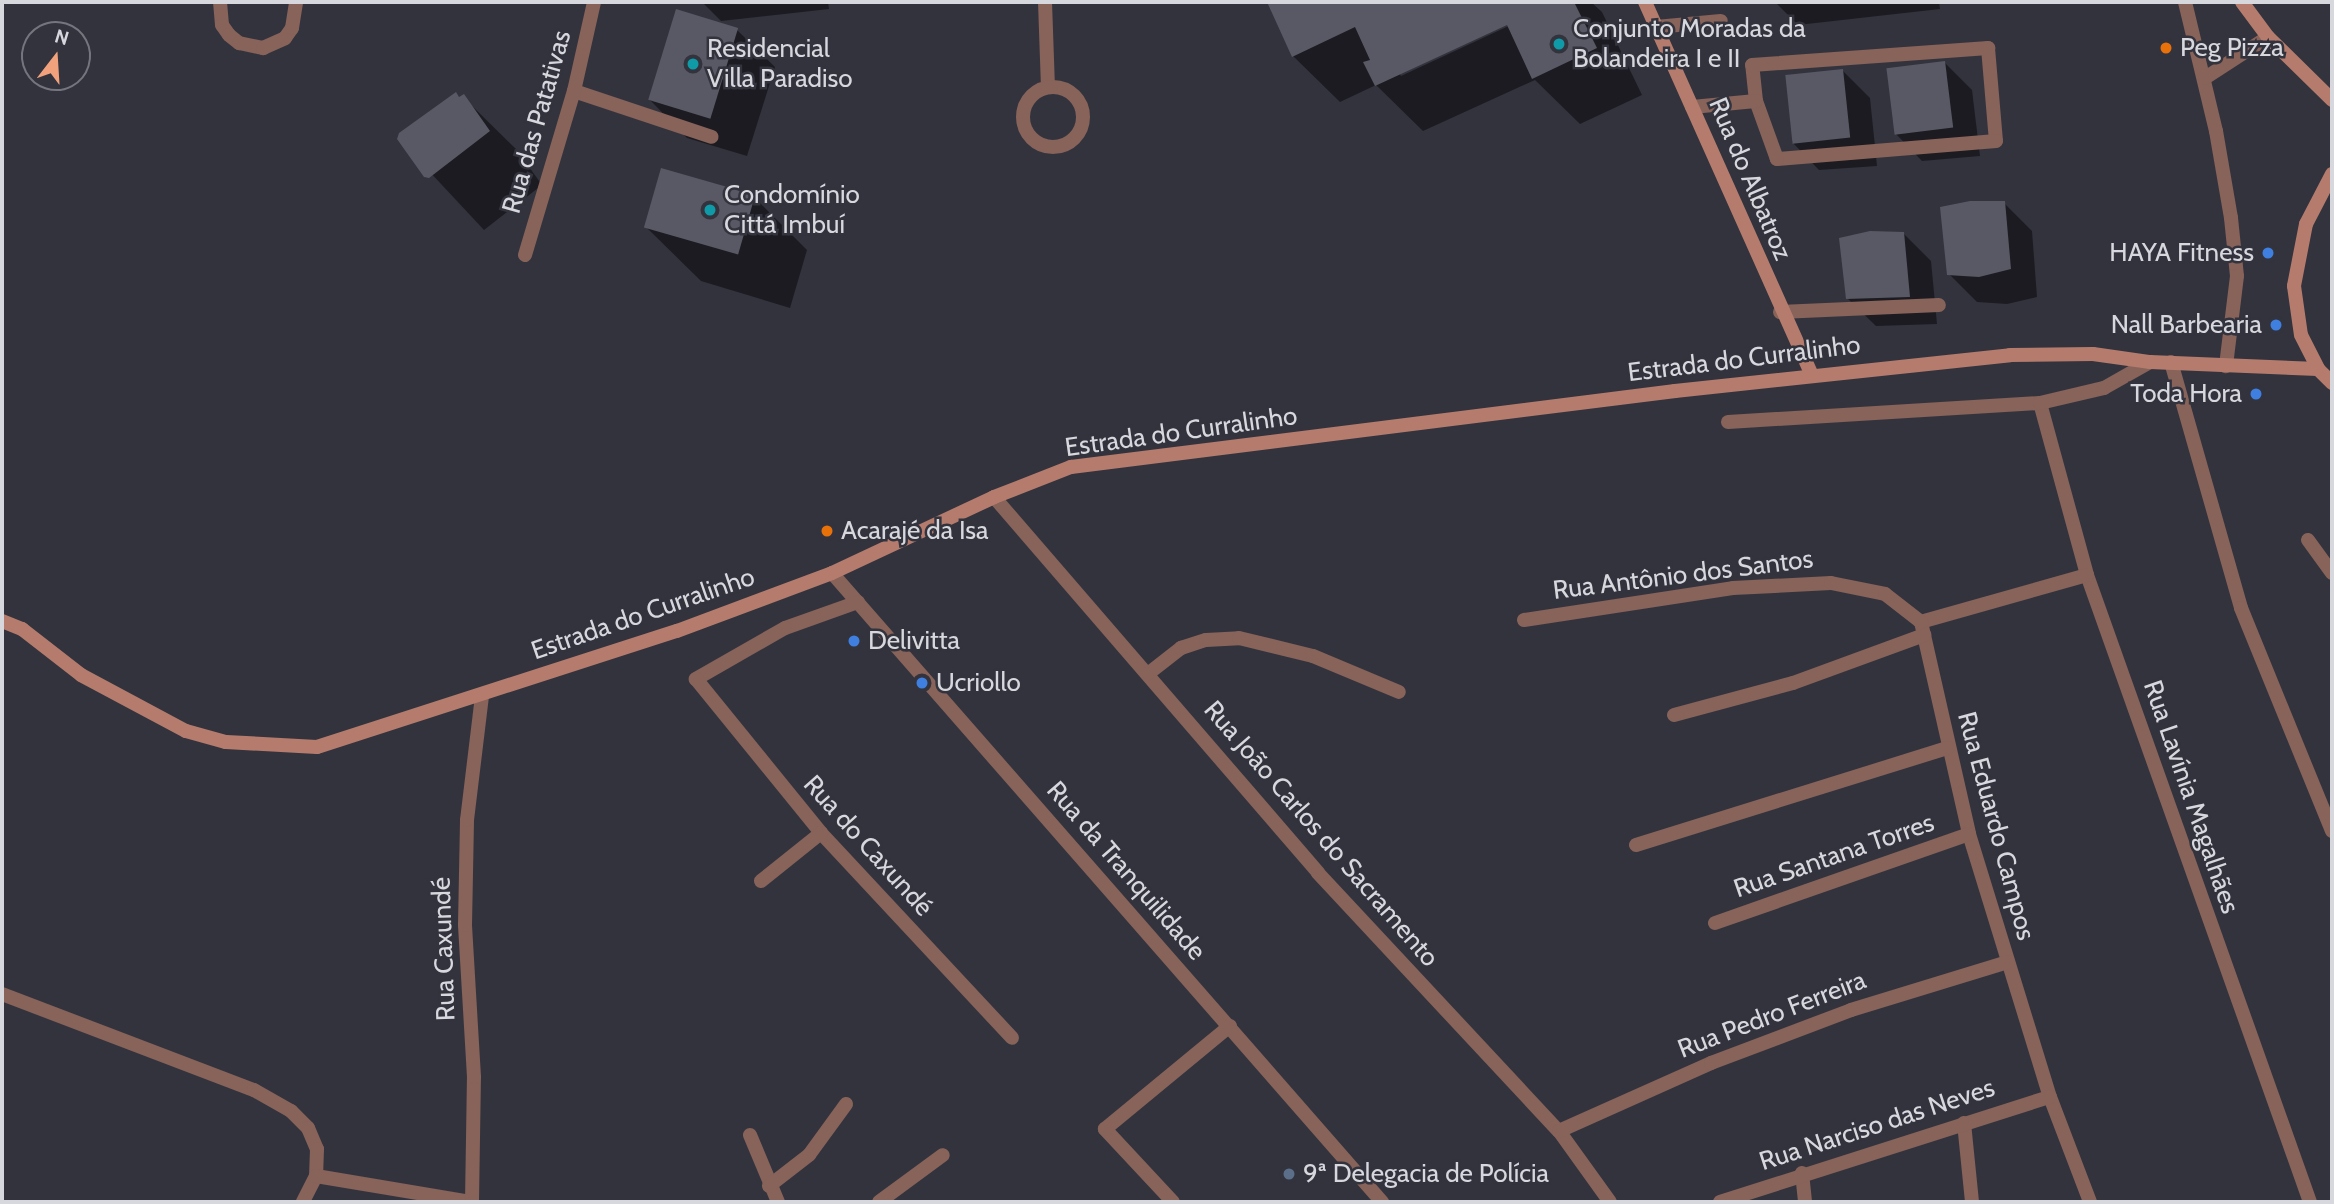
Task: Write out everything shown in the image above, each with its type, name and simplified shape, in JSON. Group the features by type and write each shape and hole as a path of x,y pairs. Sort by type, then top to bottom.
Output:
{"street":[{"path":"219,2 222,25 229,35 239,43 263,48 285,38 292,28 296,2"},
{"name":"Rua das Patativas","path":"525,255 574,91 594,2"},
{"path":"1045,2 1048,87"},
{"name":"Rua do Albatroz","path":"1645,2 1780,312 1812,375"},
{"path":"2185,2 2205,78 2237,276 2226,366"},
{"path":"2242,2 2268,37 2332,100"},
{"path":"1656,27 1721,21"},
{"path":"2205,78 2268,37"},
{"path":"1987,48 1996,141 1777,159 1756,101 1752,65 1987,48"},
{"path":"1048,87 1067,90 1083,114 1079,133 1063,145 1043,145 1024,124 1026,105 1048,87"},
{"path":"574,91 712,137"},
{"path":"1692,107 1756,101"},
{"path":"2328,378 2301,335 2294,286 2306,223 2332,174"},
{"path":"1780,312 1939,306"},
{"name":"Estrada do Curralinho","path":"2,621 22,629 81,675 186,731 226,742 317,747 482,696 832,573 994,497 1071,467 1812,375 2052,353 2226,366 2328,378"},
{"path":"1728,422 2040,403 2104,388 2150,362"},
{"path":"2171,362 2238,598 2332,831"},
{"name":"Rua Lavínia Magalhães","path":"2040,403 2087,575 2309,1202"},
{"name":"Rua João Carlos do Sacramento","path":"994,497 1149,673 1318,873 1559,1131 1610,1202"},
{"path":"2308,540 2332,573"},
{"name":"Rua da Tranquilidade","path":"832,573 1382,1202"},
{"path":"1674,715 1793,683 1922,629 2087,575"},
{"name":"Rua Antônio dos Santos","path":"1524,620 1733,588 1831,583 1885,594 1922,629"},
{"name":"Rua do Caxundé","path":"858,602 785,628 696,679 821,833 1012,1038"},
{"name":"Rua Eduardo Campos","path":"1922,629 1947,748 1969,834 2050,1097 2090,1202"},
{"path":"1149,673 1181,648 1206,640 1239,638 1313,656 1399,692"},
{"name":"Rua Caxundé","path":"472,1202 474,1077 465,925 467,820 482,696"},
{"path":"1636,845 1947,748"},
{"path":"761,881 821,833"},
{"name":"Rua Santana Torres","path":"1715,923 1969,834"},
{"name":"Rua Pedro Ferreira","path":"1559,1131 1611,1105 1826,1019 1897,993 2008,962"},
{"path":"2,994 192,1065 291,1111 308,1128 317,1149 316,1176 303,1202"},
{"path":"1167,1200 1105,1129 1230,1026"},
{"name":"Rua Narciso das Neves","path":"1720,1202 1802,1173 2050,1097"},
{"path":"769,1186 809,1155 846,1104"},
{"path":"1964,1123 1972,1202"},
{"path":"750,1135 769,1186 778,1202"},
{"path":"879,1202 943,1155"},
{"path":"1802,1173 1805,1202"},
{"path":"316,1176 472,1202"}],"building":[{"name":"Conjunto Moradas da Bolandeira I e II","path":"1267,2 1574,2 1597,48 1532,79 1507,25 1375,86 1363,62 1370,60 1355,27 1292,57"},
{"name":"Residencial Villa Paradiso","path":"676,9 738,28 710,119 648,100"},
{"path":"1945,61 1953,128 1895,135 1886,68"},
{"path":"1843,69 1850,138 1793,144 1785,75"},
{"path":"456,92 459,97 464,94 490,131 429,178 424,177 397,139 399,133"},
{"name":"Condomínio Cittá Imbuí","path":"661,168 755,195 738,255 644,228"},
{"path":"1970,201 2005,201 2011,269 1979,277 1947,275 1940,207"},
{"path":"1870,231 1904,232 1910,297 1846,299 1839,238"}],"place":[{"name":"Conjunto Moradas da Bolandeira I e II","path":"1559,44"},
{"name":"Peg Pizza","path":"2166,48"},
{"name":"Residencial Villa Paradiso","path":"693,64"},
{"name":"Condomínio Cittá Imbuí","path":"710,210"},
{"name":"HAYA Fitness","path":"2268,253"},
{"name":"Nall Barbearia","path":"2276,325"},
{"name":"Toda Hora","path":"2256,394"},
{"name":"Acarajé da Isa","path":"827,531"},
{"name":"Delivitta","path":"854,641"},
{"name":"Ucriollo","path":"922,683"},
{"name":"9ª Delegacia de Polícia","path":"1289,1174"}]}
